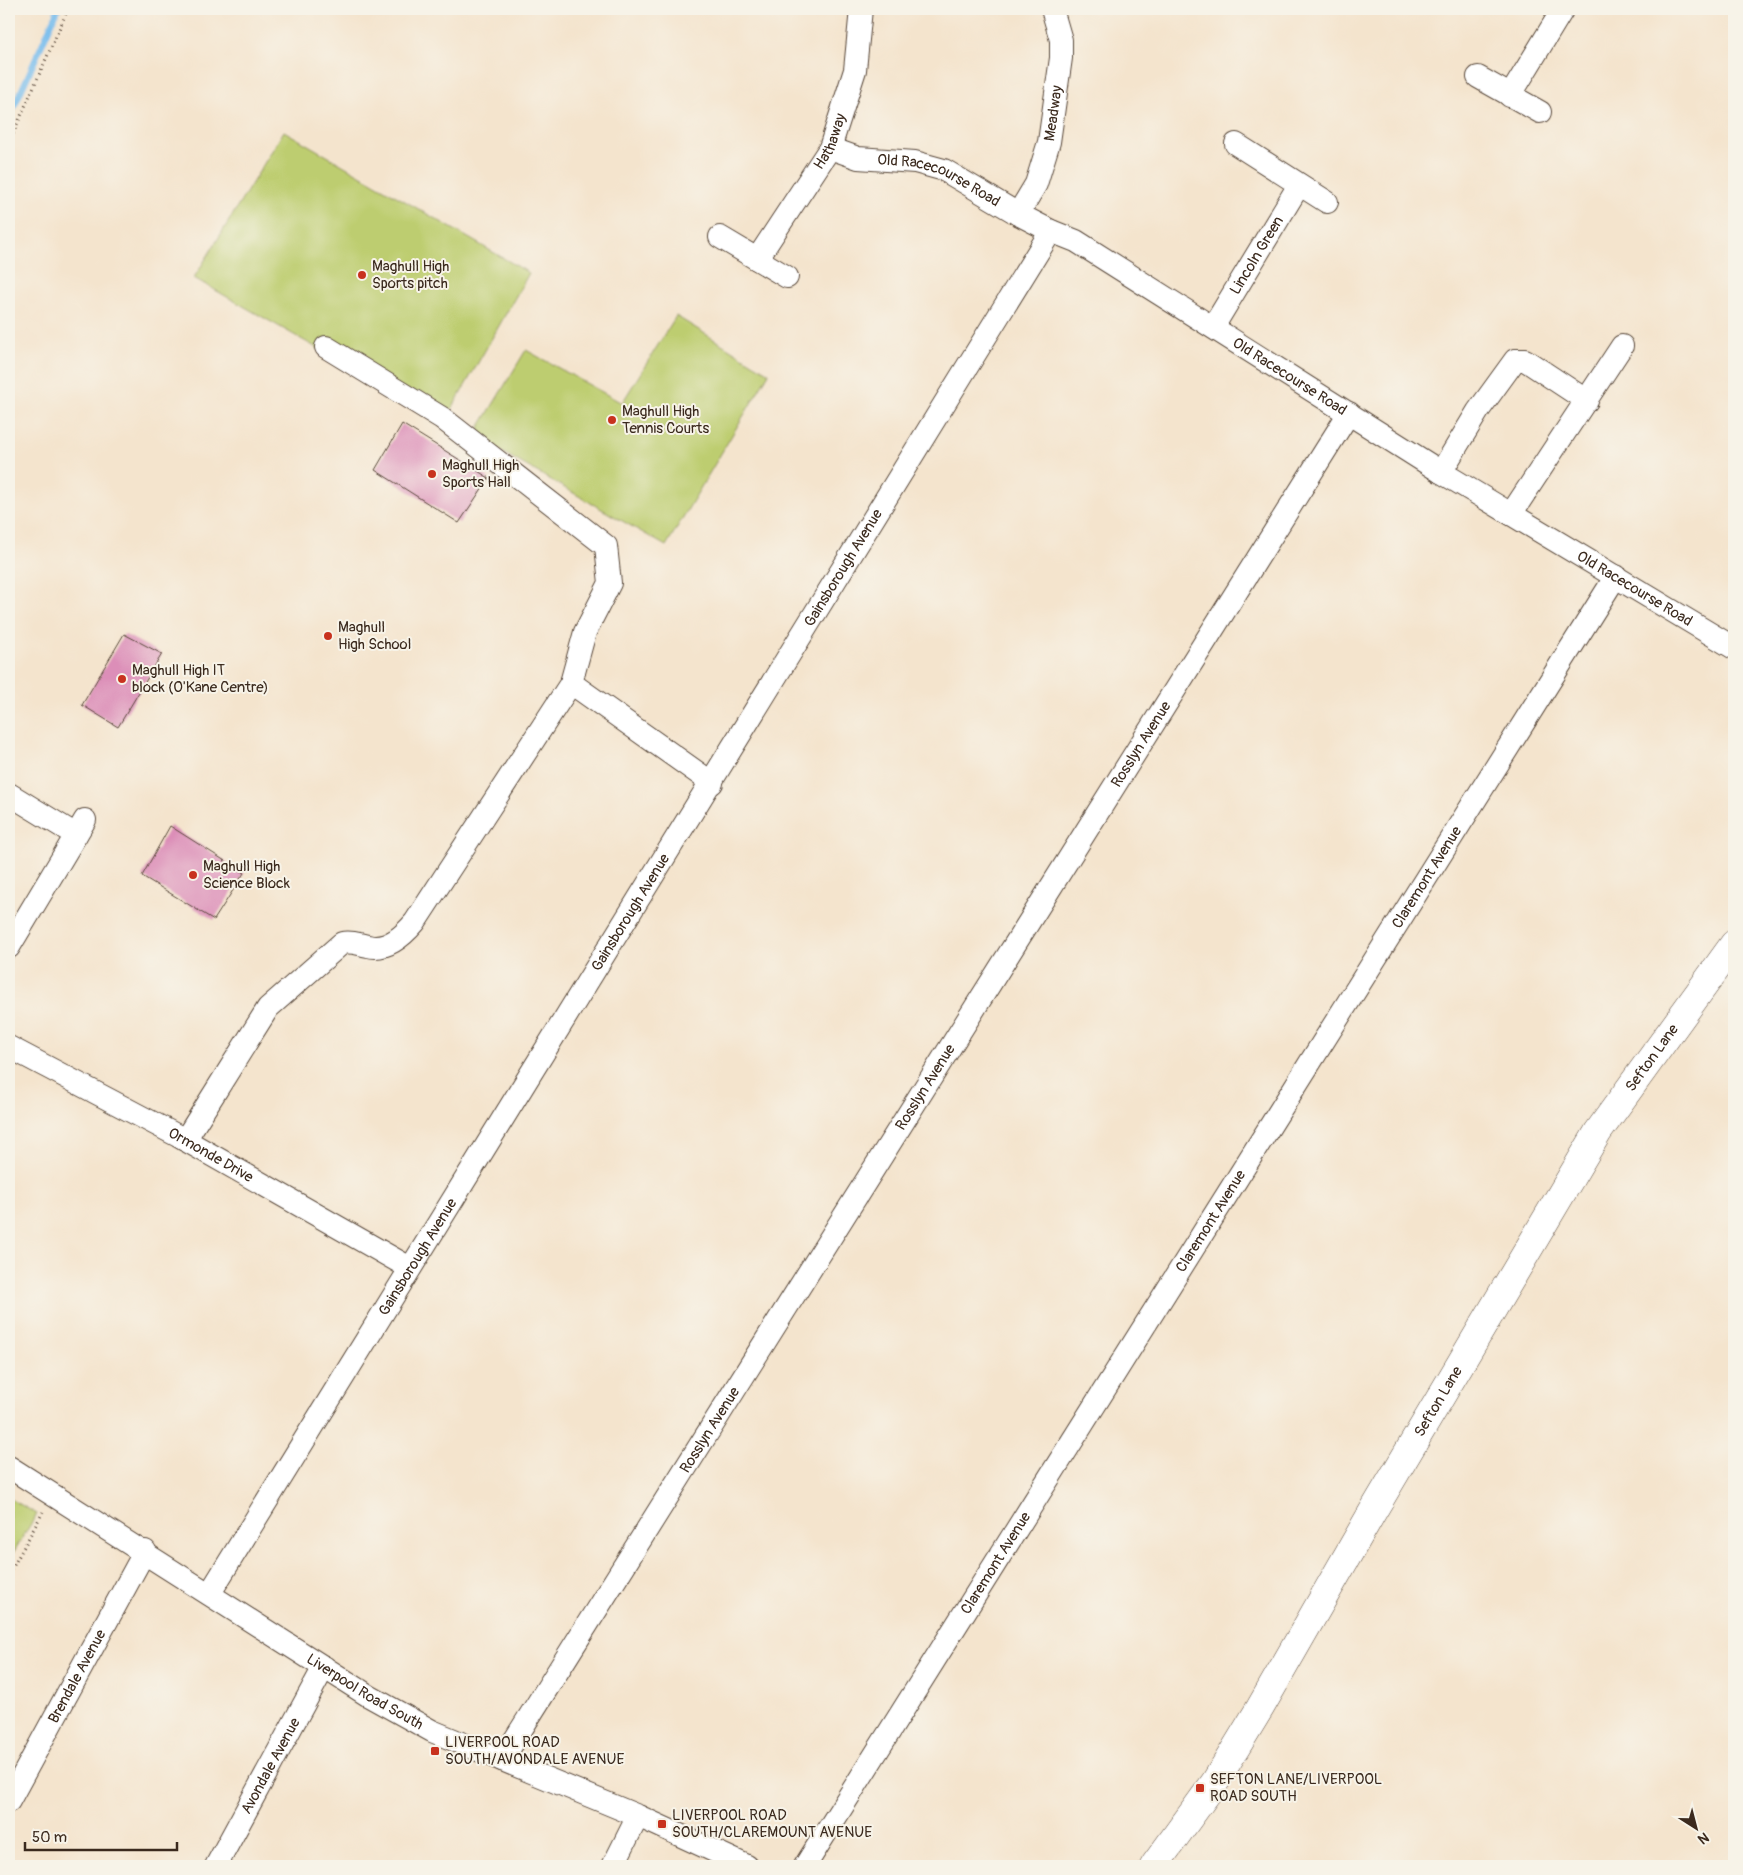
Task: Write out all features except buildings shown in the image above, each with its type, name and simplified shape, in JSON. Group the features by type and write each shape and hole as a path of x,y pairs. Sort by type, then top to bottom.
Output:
{"main road":[{"name":"Sefton Lane","path":"1154,1866 1215,1782 1260,1708 1373,1511 1598,1132 1730,957"}],"street":[{"name":"Hathaway","path":"757,259 830,148 855,70 861,9"},
{"name":"Meadway","path":"1018,214 1036,184 1049,142 1061,58 1061,40 1052,9"},
{"path":"1510,96 1564,9"},
{"path":"1478,77 1540,112"},
{"path":"1236,144 1327,202"},
{"name":"Old Racecourse Road","path":"830,148 858,158 930,164 944,170 1051,232 1076,241 1440,472 1734,648"},
{"name":"Lincoln Green","path":"1213,327 1299,184"},
{"name":"Gainsborough Avenue","path":"210,1593 1051,232"},
{"path":"720,237 787,277"},
{"path":"1511,514 1622,346"},
{"path":"184,1140 268,1008 342,943 355,940 369,947 384,945 398,939 411,927 571,683 584,632 610,583 606,546 442,418 326,347"},
{"path":"1440,472 1478,410 1515,360 1525,360 1587,401"},
{"name":"Rosslyn Avenue","path":"502,1760 1349,413"},
{"name":"Claremont Avenue","path":"805,1866 1616,576"},
{"path":"571,683 712,783"},
{"path":"9,794 80,828 9,947"},
{"name":"Ormonde Drive","path":"9,1047 184,1140 410,1268"},
{"name":"Liverpool Road South","path":"9,1467 145,1551 369,1696 432,1731 638,1816 747,1866"},
{"name":"Brendale Avenue","path":"9,1801 145,1551"},
{"name":"Avondale Avenue","path":"216,1866 324,1667"},
{"path":"613,1866 638,1816"}],"path":[{"path":"9,143 68,9"},
{"path":"9,1574 53,1494"}],"green space":[{"name":"Maghull High Sports pitch","path":"284,131 529,273 445,421 194,278"},
{"name":"Maghull High Tennis Courts","path":"676,316 769,373 666,546 474,436 526,350 622,403"},
{"path":"9,1498 37,1514 13,1553 9,1551"}],"waterway":[{"path":"9,118 58,9"}],"place":[{"name":"Maghull High Sports pitch","path":"362,275"},
{"name":"Maghull High Tennis Courts","path":"612,420"},
{"name":"Maghull High Sports Hall","path":"432,474"},
{"name":"Maghull High School","path":"328,636"},
{"name":"Maghull High IT block (O'Kane Centre)","path":"122,679"},
{"name":"Maghull High Science Block","path":"193,875"},
{"name":"LIVERPOOL ROAD SOUTH/AVONDALE AVENUE","path":"435,1751"},
{"name":"SEFTON LANE/LIVERPOOL ROAD SOUTH","path":"1200,1788"},
{"name":"LIVERPOOL ROAD SOUTH/CLAREMOUNT AVENUE","path":"662,1824"}]}
